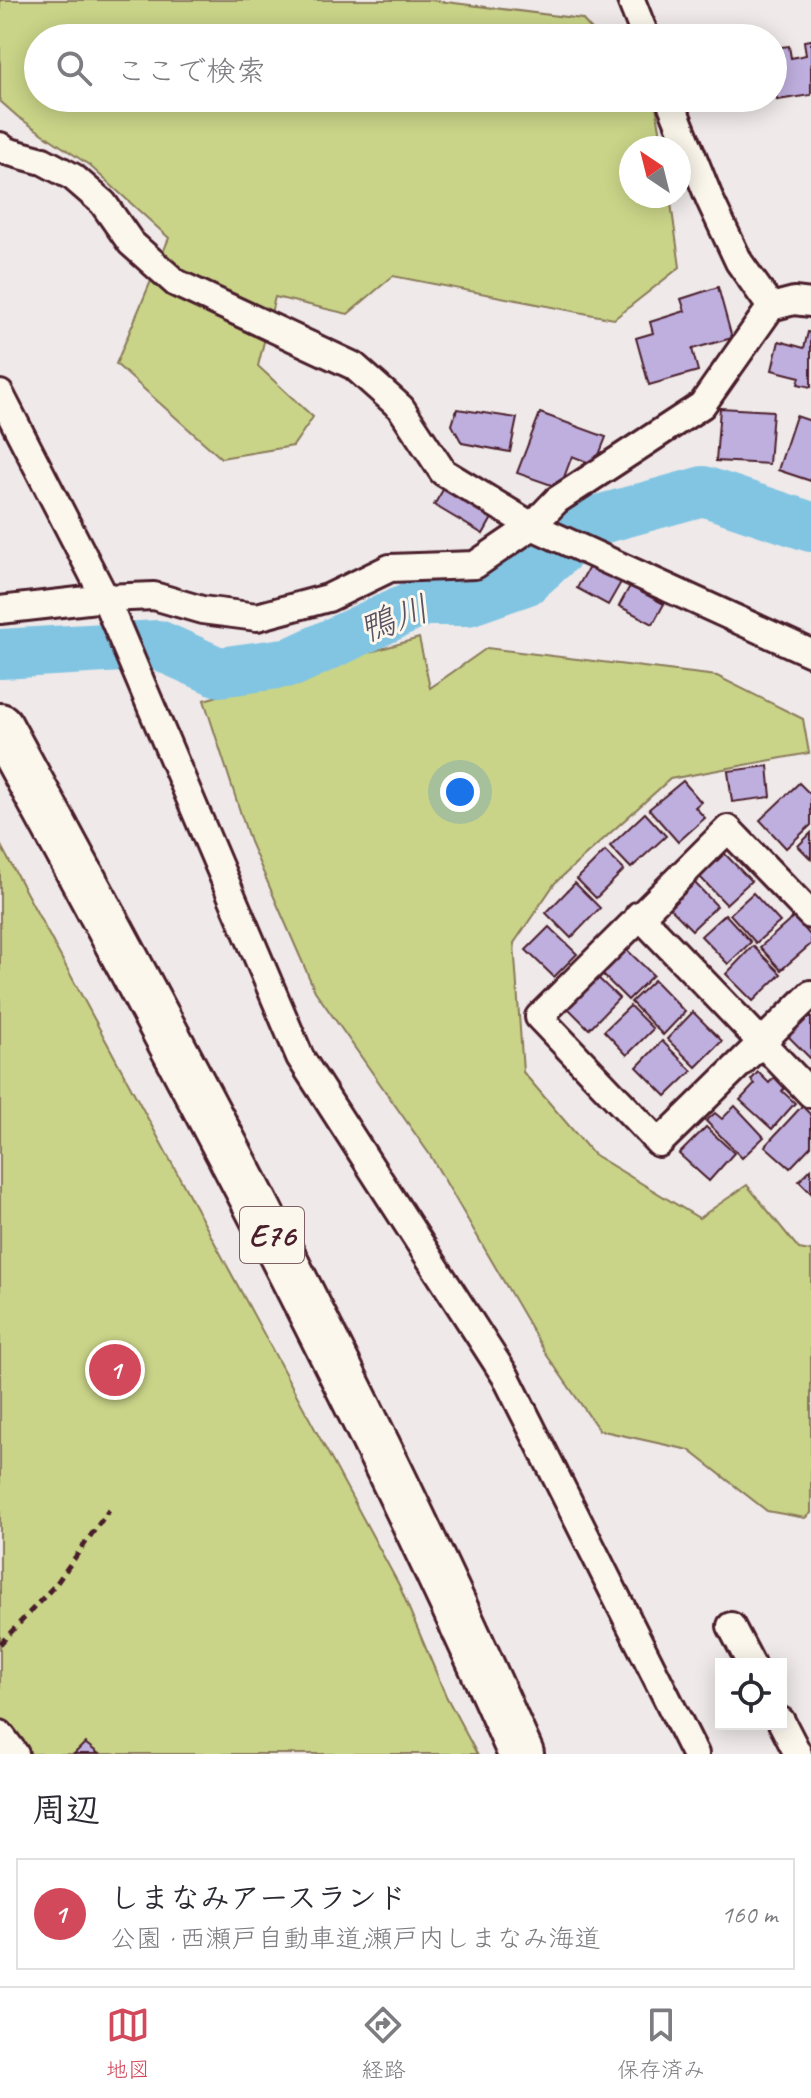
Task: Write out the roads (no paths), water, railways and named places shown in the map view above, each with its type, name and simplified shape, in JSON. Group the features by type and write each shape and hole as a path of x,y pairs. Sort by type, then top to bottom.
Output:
{"highway":[{"name":"E76","path":"0,726 165,1029 340,1366 521,1754"}],"street":[{"path":"631,0 640,24"},
{"path":"675,112 739,262 771,307"},
{"path":"2,152 43,161 73,177 103,203 131,243 176,283 354,366 401,408 443,472 532,526 811,653"},
{"path":"0,610 105,598 154,596 202,610 257,617 328,598 390,568 475,565 532,526 557,500 702,405 771,307 794,301 811,303"},
{"path":"0,394 105,598 300,1057 506,1377 695,1754"},
{"path":"811,915 728,829 539,1017 659,1143 811,994"},
{"path":"639,915 811,1094"},
{"path":"731,1626 748,1658"},
{"path":"786,1730 798,1754"},
{"path":"0,1734 15,1754"}],"waterway":[{"name":"鴨川","path":"0,654 158,645 219,672 292,662 423,601 468,601 525,581 591,522 703,491 811,527"}],"place":[{"name":"しまなみアースランド","path":"115,1370"}]}
